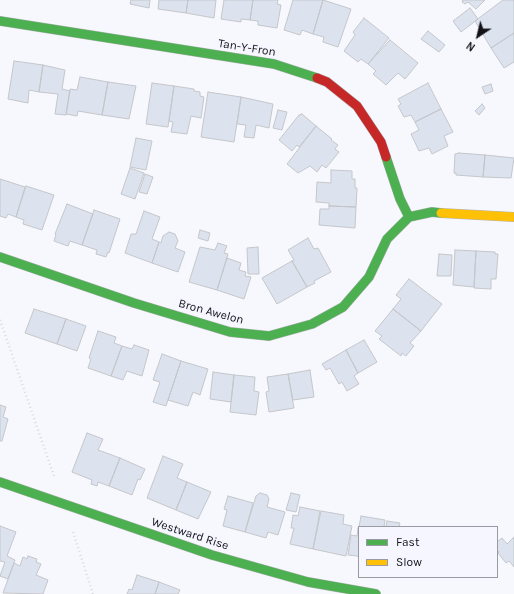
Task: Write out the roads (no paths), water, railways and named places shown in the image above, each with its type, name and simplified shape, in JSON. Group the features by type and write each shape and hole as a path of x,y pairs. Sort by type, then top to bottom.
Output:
{"street":[{"name":"Tan-Y-Fron","path":"0,21 274,64 303,72 327,82 357,106 381,142 400,199 409,217"},
{"path":"409,217 432,212 514,217"},
{"name":"Bron Awelon","path":"0,257 134,303 230,332 269,336 312,324 343,307 369,277 387,239 409,217"},
{"name":"Westward Rise","path":"0,482 212,555 308,582 376,594"}]}
